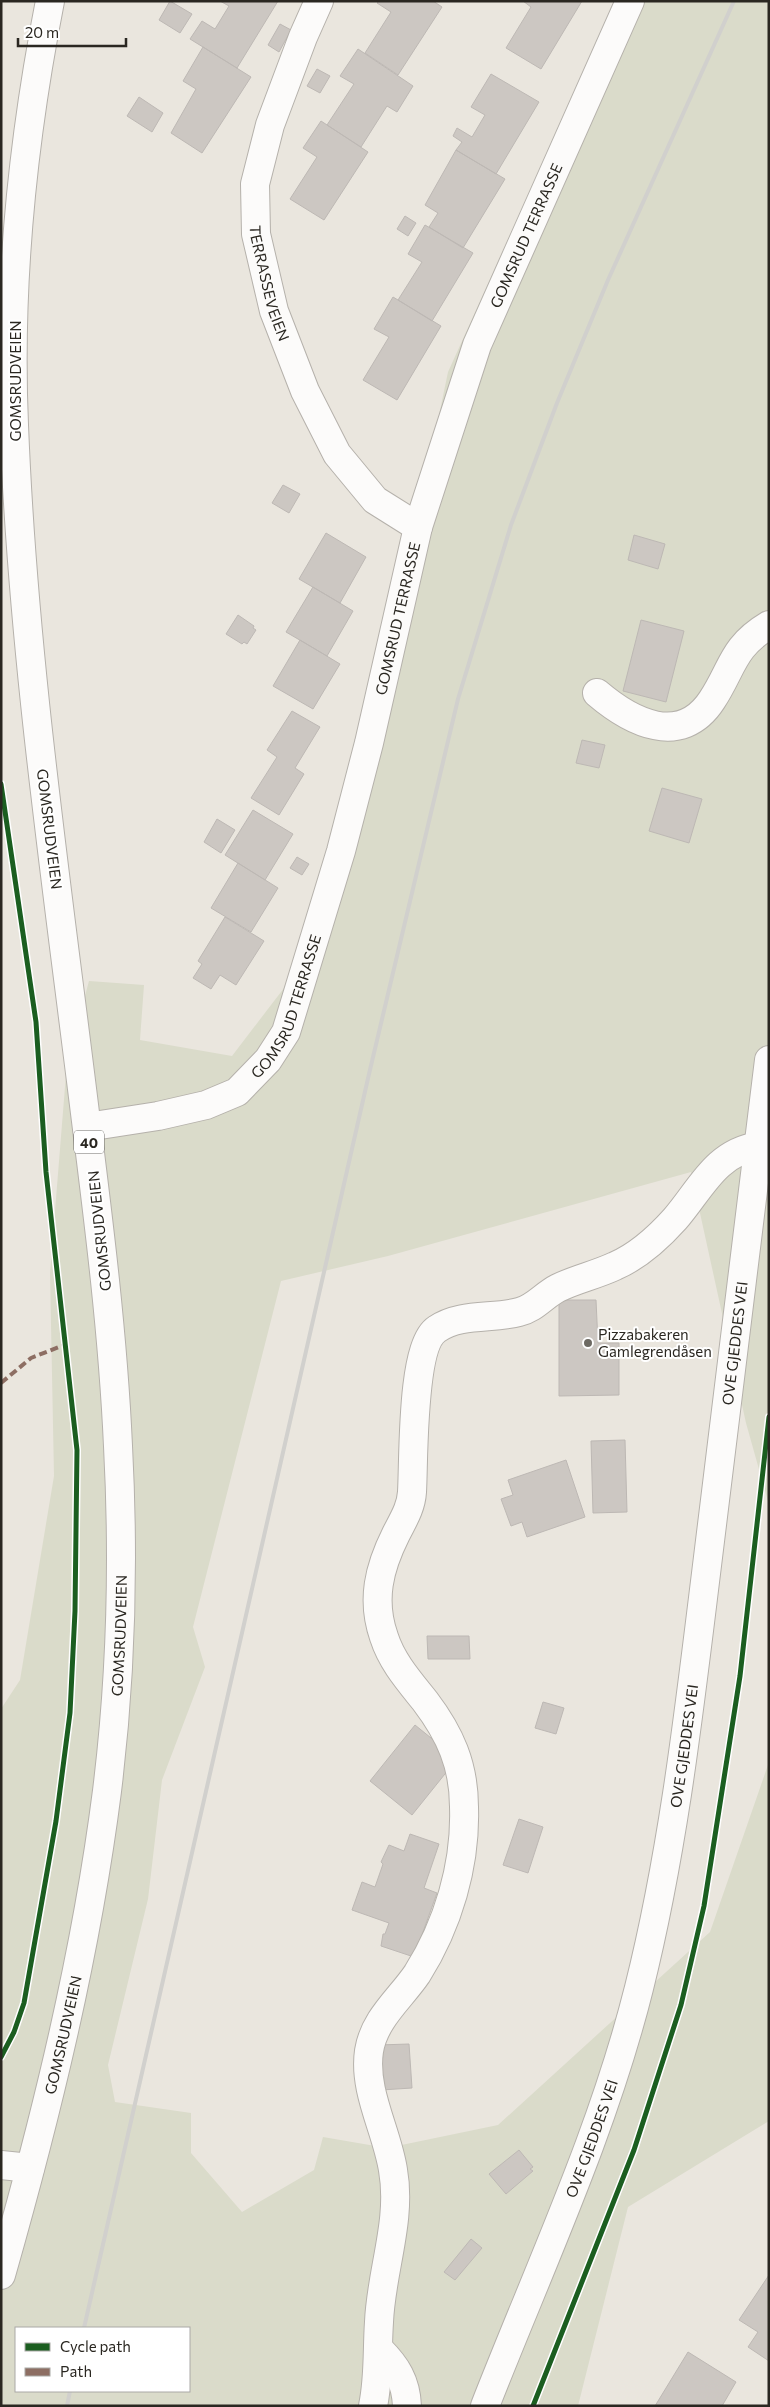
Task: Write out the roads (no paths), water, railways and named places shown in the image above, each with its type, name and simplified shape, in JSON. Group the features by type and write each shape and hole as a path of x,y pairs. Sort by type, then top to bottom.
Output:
{"street":[{"name":"GOMSRUDVEIEN","path":"1,2275 30,2168 69,2007 92,1886 107,1787 118,1658 120,1525 118,1445 110,1340 87,1127 39,739 25,602 13,421 16,276 24,174 32,100 50,1"},
{"name":"TERRASSEVEIEN","path":"319,1 303,37 270,125 255,184 256,234 274,311 305,391 337,454 375,500 418,527"},
{"name":"GOMSRUD TERRASSE","path":"87,1127 158,1116 206,1105 237,1092 268,1060 286,1032 343,842 369,743 418,527 477,346 630,1"},
{"path":"597,693 615,709 645,724 664,728 684,724 694,719 712,701 734,658 751,636 769,625"},
{"name":"OVE GJEDDES VEI","path":"485,2406 584,2159 639,1989 666,1866 677,1803 704,1595 769,1060"},
{"path":"373,2406 380,2350 378,2321 396,2206 393,2170 370,2083 369,2048 381,2019 415,1978 439,1938 452,1896 462,1845 465,1808 462,1777 456,1753 428,1705 401,1672 384,1639 377,1608 379,1573 386,1554 410,1507 416,1399 422,1352 427,1338 442,1326 454,1321 521,1312 564,1285 628,1260 664,1231 711,1173 727,1157 739,1149 758,1146"},
{"path":"1,2165 30,2168"},
{"path":"380,2350 395,2365 402,2378 407,2406"}],"railway":[{"path":"84,2327 369,1074 458,699 511,525 557,403 608,280 734,1"},
{"path":"67,2406 70,2392"}],"place":[{"name":"Pizzabakeren Gamlegrendåsen","path":"588,1343"}]}
